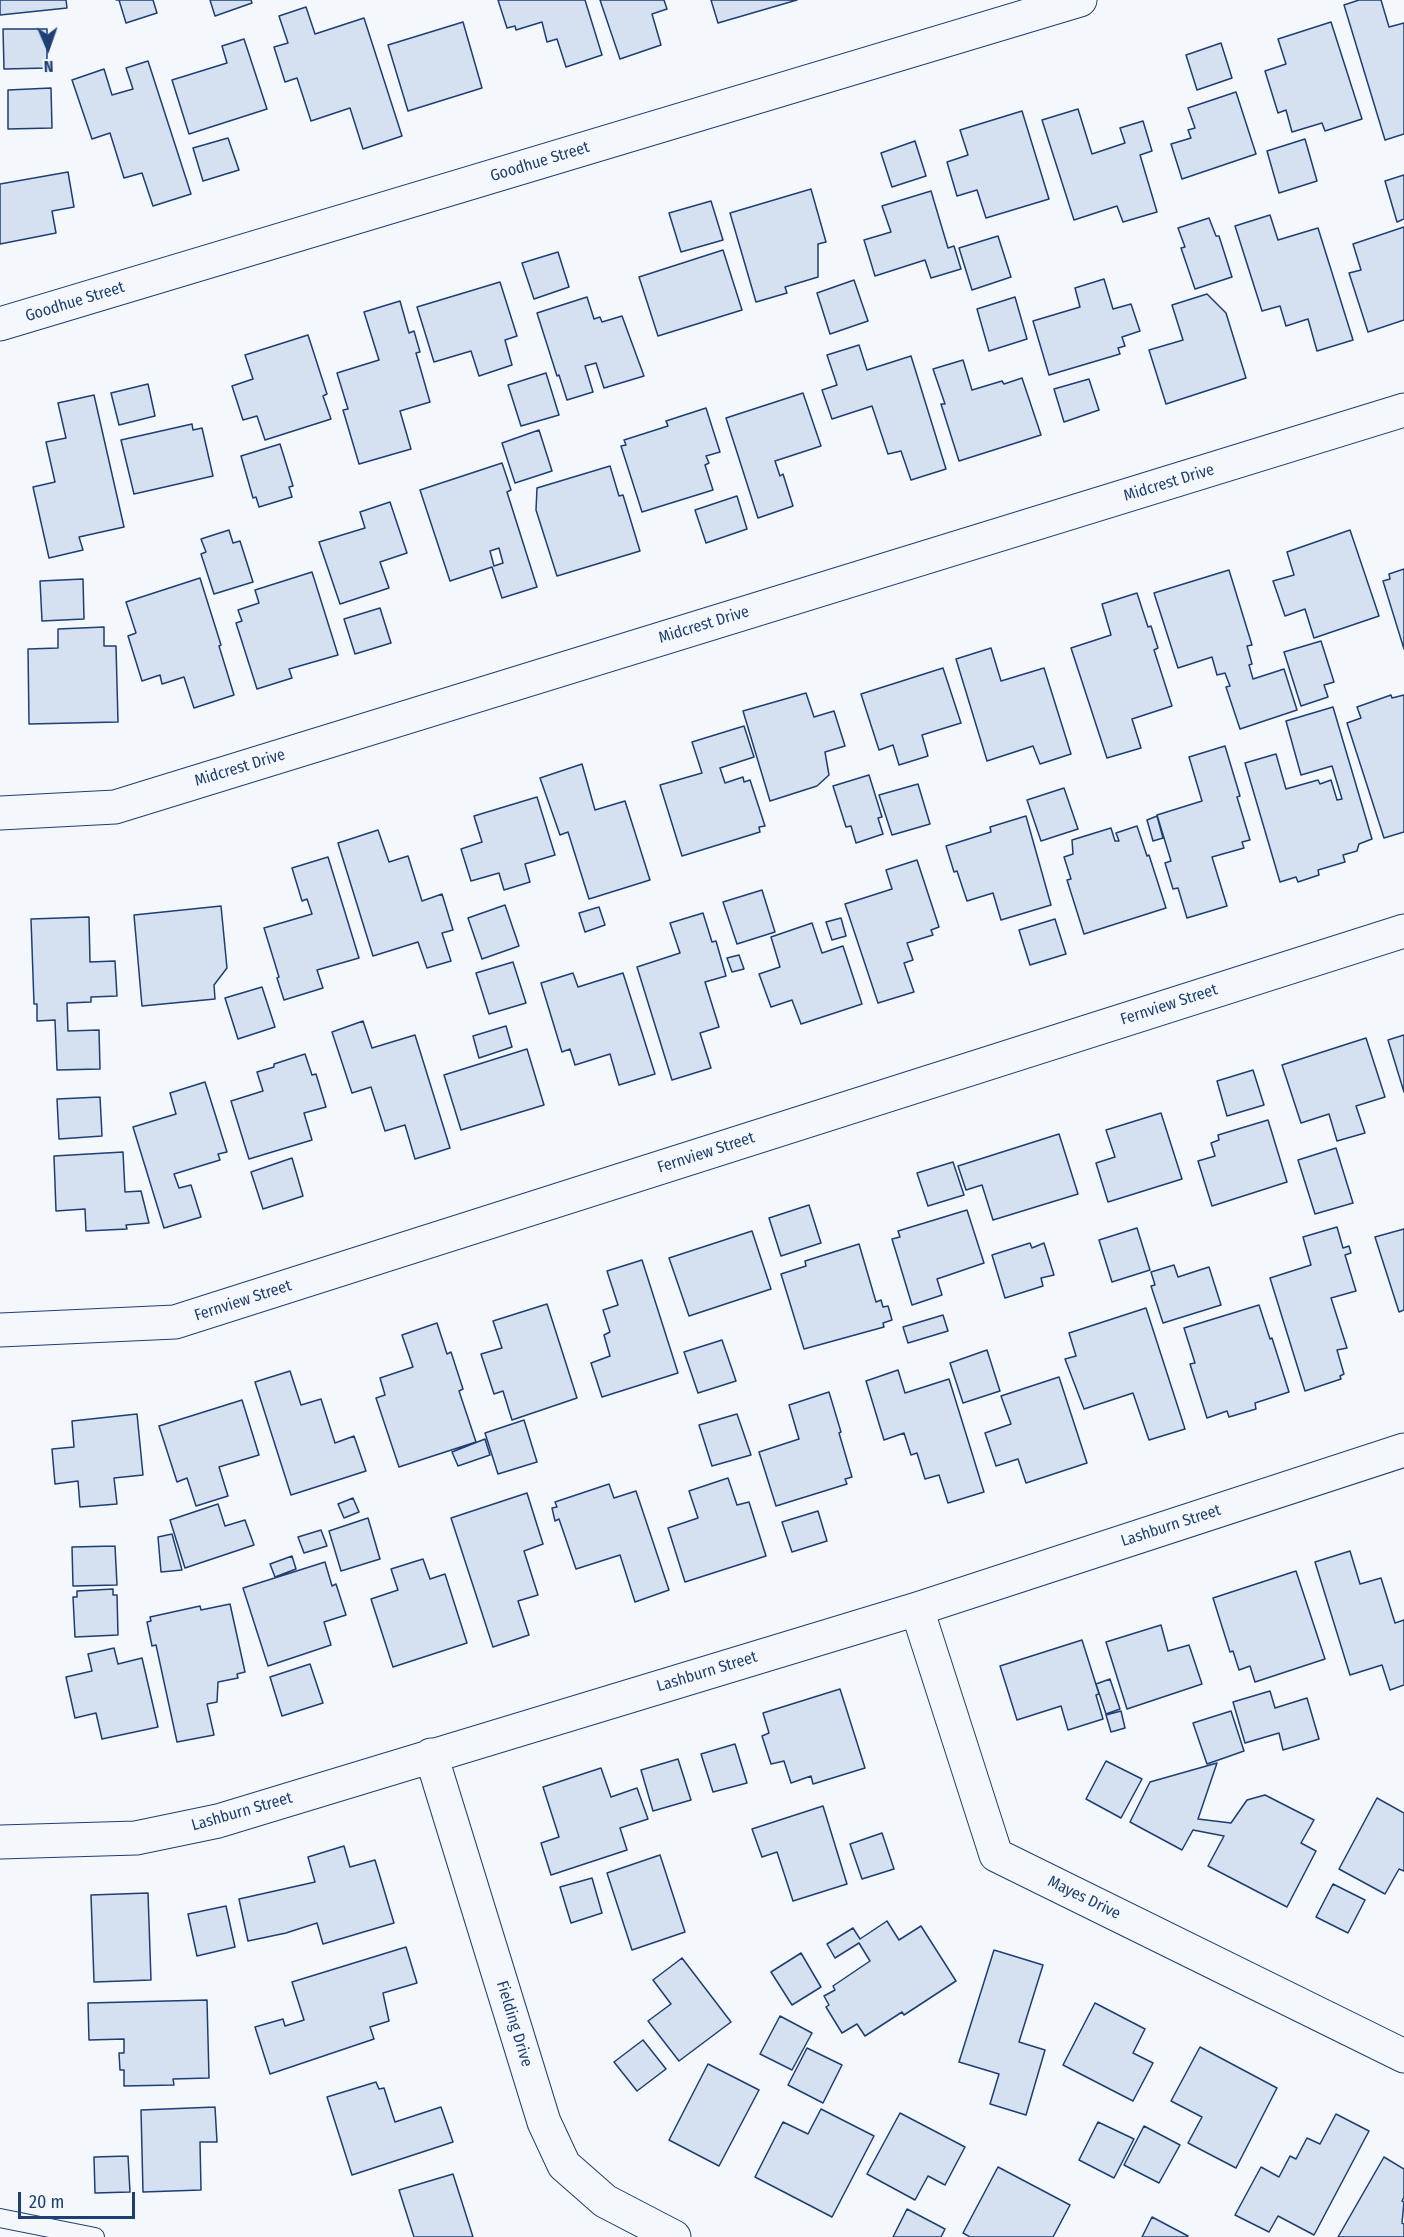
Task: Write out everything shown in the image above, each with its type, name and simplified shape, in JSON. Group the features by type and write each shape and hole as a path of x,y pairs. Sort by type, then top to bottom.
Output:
{"street":[{"name":"Goodhue Street","path":"0,324 1080,0"},
{"name":"Midcrest Drive","path":"0,813 115,807 1404,410"},
{"name":"Fernview Street","path":"0,1330 175,1322 1404,931"},
{"name":"Lashburn Street","path":"0,1842 136,1838 218,1821 917,1609 1404,1450"},
{"name":"Mayes Drive","path":"917,1609 996,1855 1404,2056"},
{"name":"Fielding Drive","path":"431,1755 544,2122 564,2165 605,2201 674,2237"}],"lane":[{"path":"0,2218 95,2237"}],"building":[{"path":"0,0 66,0 67,8 0,15"},
{"path":"119,0 153,0 157,13 126,23"},
{"path":"210,0 251,0 252,3 215,16"},
{"path":"498,0 585,0 602,55 566,67 557,39 547,42 542,22 516,30 515,26 507,28"},
{"path":"600,0 664,0 667,9 652,14 661,45 620,59"},
{"path":"711,0 797,0 718,23"},
{"path":"1359,0 1381,0 1389,27 1404,23 1404,134 1385,140 1344,5"},
{"path":"306,7 315,34 364,18 402,136 363,149 350,108 311,121 297,78 285,82 274,47 288,43 279,16"},
{"path":"463,22 482,88 408,111 388,45"},
{"path":"1331,22 1362,119 1325,131 1322,123 1292,132 1286,110 1278,113 1265,71 1286,64 1278,39"},
{"path":"3,29 47,29 47,68 4,69"},
{"path":"244,39 267,109 189,134 172,80 227,63 222,46"},
{"path":"1221,43 1232,78 1197,90 1186,55"},
{"path":"148,61 191,194 153,206 142,173 124,178 110,133 92,139 72,80 104,69 112,95 133,89 126,68"},
{"path":"51,88 52,128 8,129 8,90"},
{"path":"1236,92 1256,154 1182,179 1171,144 1191,138 1188,130 1195,128 1188,108"},
{"path":"1078,109 1092,154 1125,143 1120,128 1143,121 1152,151 1140,155 1157,212 1123,222 1117,206 1074,220 1042,120"},
{"path":"1022,111 1049,199 986,218 977,190 957,196 947,162 968,155 960,130"},
{"path":"228,138 239,170 203,181 193,148"},
{"path":"1305,139 1317,181 1279,193 1267,151"},
{"path":"915,141 926,176 892,187 881,153"},
{"path":"68,172 74,207 52,211 56,233 0,244 0,184"},
{"path":"1404,175 1404,219 1397,222 1385,181"},
{"path":"811,189 826,242 818,244 818,277 785,287 787,293 756,302 730,213"},
{"path":"931,191 948,248 954,246 961,269 931,278 925,260 875,276 864,240 891,232 882,206"},
{"path":"711,201 723,240 681,252 669,213"},
{"path":"1270,215 1278,240 1318,228 1353,340 1317,351 1308,319 1286,326 1280,306 1262,311 1235,226"},
{"path":"1209,218 1216,236 1219,236 1232,277 1195,289 1181,248 1185,247 1178,228"},
{"path":"1404,227 1404,320 1368,332 1349,273 1361,270 1353,244"},
{"path":"998,236 1011,277 972,290 959,248"},
{"path":"723,250 742,310 658,336 639,277"},
{"path":"558,252 569,287 534,299 522,263"},
{"path":"1104,279 1113,309 1131,304 1140,331 1122,337 1125,346 1118,348 1120,354 1049,375 1033,321 1080,307 1075,288"},
{"path":"854,280 868,321 830,334 817,293"},
{"path":"500,282 517,336 505,340 512,365 479,376 471,351 434,362 417,307"},
{"path":"1207,294 1226,313 1246,378 1166,404 1149,350 1183,340 1172,305"},
{"path":"587,297 594,319 600,317 602,322 622,316 644,376 604,388 596,363 585,366 593,392 567,400 537,313"},
{"path":"1015,297 1027,339 989,351 977,309"},
{"path":"400,301 409,333 414,331 420,352 416,353 430,402 400,411 411,449 359,464 343,410 348,409 337,373 379,360 364,312"},
{"path":"308,335 327,394 323,396 331,419 265,440 257,416 243,420 232,386 253,379 245,355"},
{"path":"859,345 867,370 911,356 946,469 911,480 901,451 888,454 872,406 832,419 822,390 837,385 827,355"},
{"path":"963,360 972,390 1022,378 1041,435 959,461 941,404 945,404 933,369"},
{"path":"546,373 559,415 521,426 508,385"},
{"path":"1089,379 1099,410 1064,422 1054,389"},
{"path":"148,384 155,416 119,425 111,393"},
{"path":"803,393 821,446 775,461 780,476 783,474 793,506 758,518 726,418"},
{"path":"94,395 124,527 79,537 83,550 49,558 33,487 55,482 46,442 66,438 58,403"},
{"path":"706,408 720,452 706,456 709,463 705,465 713,490 642,512 621,446 626,445 624,440 668,426 666,421"},
{"path":"192,424 193,430 202,428 213,476 134,494 121,440"},
{"path":"539,430 552,471 515,483 502,443"},
{"path":"280,444 293,486 289,487 292,497 259,507 256,497 253,498 241,456"},
{"path":"502,463 511,490 507,492 537,587 502,598 492,567 450,581 420,490","holes":["499,548 503,563 494,566 490,551"]},
{"path":"610,466 619,496 623,495 640,551 557,576 536,510 537,488"},
{"path":"737,496 747,529 706,543 695,510"},
{"path":"390,502 407,553 380,562 389,588 340,604 319,542 365,528 360,512"},
{"path":"229,530 233,543 240,541 253,582 214,594 201,554 206,552 201,539"},
{"path":"1350,530 1379,616 1314,638 1305,609 1285,616 1273,581 1294,575 1287,552"},
{"path":"1404,569 1404,649 1383,581 1390,579 1389,574"},
{"path":"1229,570 1252,645 1247,646 1253,679 1284,669 1297,710 1240,729 1226,687 1230,686 1225,673 1217,675 1212,657 1178,668 1154,593"},
{"path":"312,572 338,655 289,669 292,678 257,689 236,623 242,621 238,610 259,603 255,590"},
{"path":"200,578 234,695 194,708 184,677 162,684 160,675 142,681 128,636 136,633 126,602"},
{"path":"83,579 84,619 42,621 40,581"},
{"path":"1137,593 1148,627 1151,626 1158,648 1154,650 1172,706 1132,719 1141,748 1107,758 1071,648 1111,635 1102,604"},
{"path":"380,608 391,643 355,654 344,619"},
{"path":"104,627 104,646 116,646 118,722 29,724 28,649 58,648 58,629"},
{"path":"1321,641 1334,682 1324,685 1328,697 1301,706 1284,652"},
{"path":"991,648 1001,681 1044,668 1071,754 1040,764 1033,746 987,761 956,659"},
{"path":"943,668 961,723 922,735 928,756 899,765 893,745 879,750 861,694"},
{"path":"806,693 814,717 834,711 845,746 825,752 829,775 817,786 770,801 743,711"},
{"path":"1391,695 1392,698 1404,695 1404,832 1384,838 1347,723 1361,718 1357,707"},
{"path":"1333,707 1372,839 1359,844 1357,851 1343,855 1345,862 1318,870 1319,875 1298,882 1296,877 1280,882 1245,763 1276,754 1286,789 1318,780 1320,784 1331,780 1337,800 1342,799 1332,766 1301,775 1286,721"},
{"path":"744,726 754,757 720,768 725,783 743,777 744,782 750,780 765,826 759,827 760,832 682,856 660,785 702,773 692,742"},
{"path":"1225,746 1250,840 1242,842 1244,848 1212,857 1227,906 1187,918 1178,888 1173,889 1165,863 1171,861 1157,815 1202,801 1189,757"},
{"path":"582,764 595,810 625,801 650,880 589,899 568,832 560,835 540,778"},
{"path":"869,775 882,817 878,818 883,834 856,843 851,826 846,827 833,786"},
{"path":"918,784 930,824 892,835 879,795"},
{"path":"1064,788 1078,829 1041,841 1027,800"},
{"path":"537,797 555,855 525,864 530,882 504,890 499,873 471,881 461,849 482,842 474,816"},
{"path":"1026,816 1051,905 1001,920 993,893 967,901 957,871 954,872 946,846 991,832 990,827"},
{"path":"1157,816 1163,838 1153,841 1147,820"},
{"path":"1137,826 1166,908 1084,934 1067,880 1071,879 1064,857 1073,854 1072,840 1111,828 1115,841 1119,841 1116,833"},
{"path":"378,830 389,862 408,856 422,901 442,894 453,930 442,933 451,961 427,968 418,942 373,956 338,843"},
{"path":"328,857 359,958 317,970 323,988 284,1000 264,928 312,914 307,899 302,901 292,868"},
{"path":"917,860 939,927 931,930 933,935 907,943 913,960 904,963 914,992 878,1003 845,904 892,889 886,870"},
{"path":"762,890 775,932 737,944 723,902"},
{"path":"505,905 519,946 482,959 468,918"},
{"path":"221,906 227,968 214,985 215,999 142,1006 134,915"},
{"path":"599,907 605,925 585,932 579,913"},
{"path":"703,913 712,942 716,941 726,976 705,982 719,1027 700,1033 711,1068 672,1080 637,967 680,953 670,923"},
{"path":"89,917 90,962 115,961 117,996 91,997 91,1002 67,1003 68,1031 99,1030 100,1069 57,1070 55,1020 37,1021 37,1004 34,1004 31,919"},
{"path":"841,918 846,936 832,940 826,922"},
{"path":"1055,919 1066,954 1030,965 1019,930"},
{"path":"812,923 822,953 843,946 862,1004 801,1024 792,1000 771,1007 759,974 780,967 771,937"},
{"path":"739,955 744,969 732,972 727,958"},
{"path":"513,962 526,1003 489,1014 476,973"},
{"path":"573,973 578,987 623,973 655,1074 619,1085 610,1054 575,1065 570,1049 562,1052 541,983"},
{"path":"262,987 275,1027 238,1039 225,998"},
{"path":"363,1021 372,1048 415,1035 450,1148 415,1159 405,1125 385,1131 371,1087 352,1093 332,1032"},
{"path":"506,1026 512,1047 479,1058 473,1036"},
{"path":"1404,1035 1404,1092 1388,1040"},
{"path":"1366,1038 1385,1097 1356,1106 1365,1133 1337,1141 1329,1114 1301,1123 1282,1065"},
{"path":"527,1049 544,1105 461,1130 444,1075"},
{"path":"305,1054 312,1075 316,1074 326,1107 304,1113 312,1140 249,1159 231,1101 263,1091 257,1072"},
{"path":"1253,1070 1264,1105 1227,1116 1217,1081"},
{"path":"205,1082 227,1152 218,1154 220,1160 174,1174 179,1188 191,1185 201,1217 164,1228 133,1127 176,1114 170,1093"},
{"path":"100,1097 102,1136 59,1139 57,1099"},
{"path":"1161,1113 1182,1179 1108,1202 1096,1163 1115,1157 1106,1130"},
{"path":"1268,1120 1287,1182 1212,1206 1198,1161 1215,1156 1211,1143 1219,1140 1218,1135"},
{"path":"1059,1134 1078,1194 993,1220 982,1185 966,1190 958,1166"},
{"path":"1336,1148 1353,1203 1315,1214 1298,1160"},
{"path":"123,1152 125,1192 141,1191 149,1223 126,1225 127,1229 86,1231 85,1209 56,1211 54,1156"},
{"path":"292,1158 303,1196 263,1209 251,1172"},
{"path":"953,1162 964,1195 928,1206 917,1173"},
{"path":"809,1205 821,1243 781,1256 769,1218"},
{"path":"967,1210 984,1263 937,1279 942,1295 912,1305 892,1239 900,1237 898,1231"},
{"path":"1337,1227 1343,1248 1349,1246 1351,1253 1345,1255 1356,1291 1331,1298 1347,1348 1337,1350 1344,1374 1340,1376 1341,1379 1305,1391 1270,1278 1311,1265 1303,1237"},
{"path":"1137,1228 1150,1270 1112,1282 1099,1240"},
{"path":"1404,1229 1404,1310 1399,1312 1375,1237"},
{"path":"752,1231 771,1289 689,1316 669,1258"},
{"path":"1030,1243 1032,1248 1044,1243 1054,1275 1041,1278 1043,1286 1005,1298 992,1255"},
{"path":"859,1244 876,1302 881,1300 883,1307 888,1306 892,1320 883,1323 884,1327 804,1349 781,1274 806,1266 805,1261"},
{"path":"642,1260 678,1373 602,1397 591,1363 610,1356 604,1335 610,1332 603,1310 618,1305 607,1271"},
{"path":"1174,1265 1178,1277 1209,1267 1221,1305 1163,1323 1151,1286 1155,1285 1151,1272"},
{"path":"547,1304 577,1398 512,1420 503,1391 494,1394 481,1354 502,1348 493,1321"},
{"path":"1259,1305 1289,1392 1255,1403 1256,1409 1229,1417 1227,1411 1207,1418 1190,1364 1195,1363 1184,1328"},
{"path":"1146,1308 1185,1429 1149,1440 1133,1393 1084,1409 1065,1359 1076,1356 1069,1333"},
{"path":"943,1315 948,1331 908,1343 903,1327"},
{"path":"437,1323 447,1354 451,1352 463,1389 459,1391 476,1442 399,1467 376,1398 385,1395 380,1378 413,1367 402,1335"},
{"path":"722,1340 736,1381 698,1393 684,1352"},
{"path":"987,1350 1000,1391 963,1403 950,1363"},
{"path":"898,1370 905,1393 949,1379 984,1492 948,1503 939,1475 925,1479 917,1453 911,1455 904,1433 884,1440 866,1381"},
{"path":"290,1371 301,1405 321,1399 335,1443 354,1436 366,1471 291,1495 255,1382"},
{"path":"1059,1377 1087,1463 1026,1483 1018,1459 996,1466 985,1433 1011,1424 1001,1396"},
{"path":"829,1392 852,1477 845,1479 847,1484 776,1506 759,1452 799,1439 789,1405"},
{"path":"242,1400 259,1455 219,1467 228,1496 196,1506 187,1478 177,1482 159,1426"},
{"path":"137,1414 143,1475 114,1478 117,1504 80,1507 78,1481 55,1484 52,1449 74,1447 72,1421"},
{"path":"737,1414 751,1455 712,1466 699,1425"},
{"path":"524,1420 537,1462 498,1474 485,1433"},
{"path":"485,1439 490,1455 458,1466 452,1452"},
{"path":"728,1478 737,1505 749,1502 766,1556 685,1582 668,1528 698,1518 689,1491"},
{"path":"609,1484 614,1498 636,1491 669,1590 635,1602 620,1555 576,1569 559,1519 555,1521 552,1508 557,1507 555,1502"},
{"path":"527,1493 543,1544 524,1551 538,1595 518,1601 529,1635 493,1647 451,1518"},
{"path":"353,1498 359,1512 344,1518 338,1504"},
{"path":"218,1504 225,1526 245,1520 254,1545 185,1568 170,1520"},
{"path":"818,1511 827,1541 792,1552 782,1522"},
{"path":"368,1518 380,1559 341,1571 329,1531"},
{"path":"321,1530 327,1546 304,1553 298,1537"},
{"path":"172,1534 182,1570 161,1572 158,1537"},
{"path":"115,1546 117,1585 73,1586 72,1547"},
{"path":"1350,1551 1360,1584 1381,1578 1395,1623 1404,1620 1404,1685 1390,1690 1382,1665 1350,1675 1315,1562"},
{"path":"292,1556 296,1569 275,1577 270,1564"},
{"path":"423,1559 430,1579 445,1574 467,1643 393,1667 371,1599 398,1590 391,1569"},
{"path":"325,1562 332,1586 336,1584 346,1615 324,1622 331,1645 268,1666 243,1588"},
{"path":"1296,1571 1325,1659 1255,1682 1250,1666 1239,1670 1233,1651 1230,1652 1213,1598"},
{"path":"113,1589 113,1595 117,1595 118,1635 75,1637 73,1597 77,1597 77,1591"},
{"path":"230,1604 245,1672 237,1674 238,1678 218,1682 217,1702 207,1704 214,1735 177,1742 156,1645 152,1646 147,1622 151,1621 150,1617 200,1606 201,1610"},
{"path":"1161,1625 1168,1651 1189,1645 1202,1684 1127,1709 1106,1642"},
{"path":"1082,1640 1099,1694 1096,1695 1103,1719 1068,1730 1061,1706 1017,1720 1000,1666"},
{"path":"114,1648 118,1664 142,1658 158,1727 102,1739 96,1713 75,1718 66,1677 92,1671 88,1654"},
{"path":"310,1664 323,1703 282,1716 270,1677"},
{"path":"1110,1679 1120,1709 1106,1714 1096,1684"},
{"path":"840,1689 865,1768 813,1784 811,1776 791,1783 784,1761 771,1764 762,1736 769,1733 763,1713"},
{"path":"1270,1691 1275,1708 1307,1698 1319,1739 1283,1750 1279,1733 1245,1743 1233,1702"},
{"path":"1121,1711 1125,1728 1111,1732 1106,1715"},
{"path":"1231,1711 1244,1751 1207,1764 1193,1723"},
{"path":"735,1744 747,1783 713,1792 701,1754"},
{"path":"678,1759 691,1800 653,1811 641,1770"},
{"path":"1106,1761 1142,1779 1121,1818 1086,1799"},
{"path":"1217,1763 1198,1819 1231,1823 1247,1800 1265,1795 1314,1820 1301,1843 1316,1851 1287,1907 1208,1866 1224,1836 1193,1830 1182,1850 1130,1822 1150,1782"},
{"path":"601,1768 611,1797 637,1788 648,1819 620,1828 627,1850 551,1875 541,1843 559,1837 543,1787"},
{"path":"1377,1798 1404,1813 1404,1871 1399,1869 1385,1894 1339,1869"},
{"path":"823,1806 847,1884 793,1901 777,1852 762,1857 752,1829"},
{"path":"882,1833 894,1869 862,1879 850,1844"},
{"path":"344,1846 350,1867 375,1860 394,1923 323,1944 317,1923 286,1933 248,1941 239,1899 315,1882 308,1857"},
{"path":"660,1855 685,1932 632,1950 607,1873"},
{"path":"592,1878 602,1913 571,1923 560,1887"},
{"path":"1333,1884 1365,1900 1348,1933 1316,1917"},
{"path":"148,1893 151,1980 94,1982 91,1895"},
{"path":"226,1906 235,1947 197,1956 188,1914"},
{"path":"887,1921 899,1940 921,1926 956,1981 904,2015 902,2012 865,2036 857,2024 842,2033 826,2007 829,2005 824,1996 835,1990 833,1986 870,1961 859,1943 835,1958 827,1944 853,1928 860,1939"},
{"path":"406,1947 417,1983 383,1993 389,2021 370,2027 374,2039 270,2074 255,2027 283,2019 285,2026 304,2020 292,1982"},
{"path":"994,1950 1043,1965 1019,2042 1045,2050 1026,2115 990,2104 999,2074 959,2062"},
{"path":"801,1953 821,1987 792,2005 771,1972"},
{"path":"682,1958 731,2022 679,2061 648,2021 671,2004 653,1980"},
{"path":"207,2000 209,2078 173,2079 174,2085 124,2086 124,2070 120,2070 119,2053 124,2053 124,2039 89,2040 88,2003"},
{"path":"1095,2003 1145,2029 1133,2053 1153,2063 1133,2101 1063,2065"},
{"path":"780,2016 812,2033 792,2070 760,2054"},
{"path":"643,2040 666,2069 637,2091 614,2062"},
{"path":"1200,2047 1277,2088 1236,2168 1188,2143 1202,2117 1171,2101"},
{"path":"807,2048 842,2065 823,2103 788,2085"},
{"path":"708,2064 759,2090 719,2166 669,2140"},
{"path":"376,2082 379,2089 384,2088 395,2122 441,2107 453,2142 352,2175 327,2097"},
{"path":"215,2107 217,2142 200,2142 201,2190 143,2192 141,2110"},
{"path":"821,2109 874,2136 832,2217 755,2177 783,2122 808,2134"},
{"path":"900,2113 965,2147 945,2185 928,2176 915,2200 867,2174"},
{"path":"1336,2114 1369,2131 1314,2235 1278,2216 1269,2232 1235,2215 1261,2167 1279,2177 1290,2156 1296,2159 1307,2138 1320,2144"},
{"path":"1098,2122 1134,2139 1114,2178 1079,2160"},
{"path":"1144,2126 1180,2145 1159,2183 1124,2165"},
{"path":"128,2156 130,2192 95,2193 94,2157"},
{"path":"1384,2157 1404,2169 1402,2223 1404,2224 1404,2237 1338,2237"},
{"path":"998,2167 1070,2205 1053,2237 970,2237 963,2233"},
{"path":"453,2174 473,2237 414,2237 399,2190"},
{"path":"907,2209 945,2229 941,2237 893,2237"},
{"path":"1152,2217 1188,2236 1142,2237"}]}
